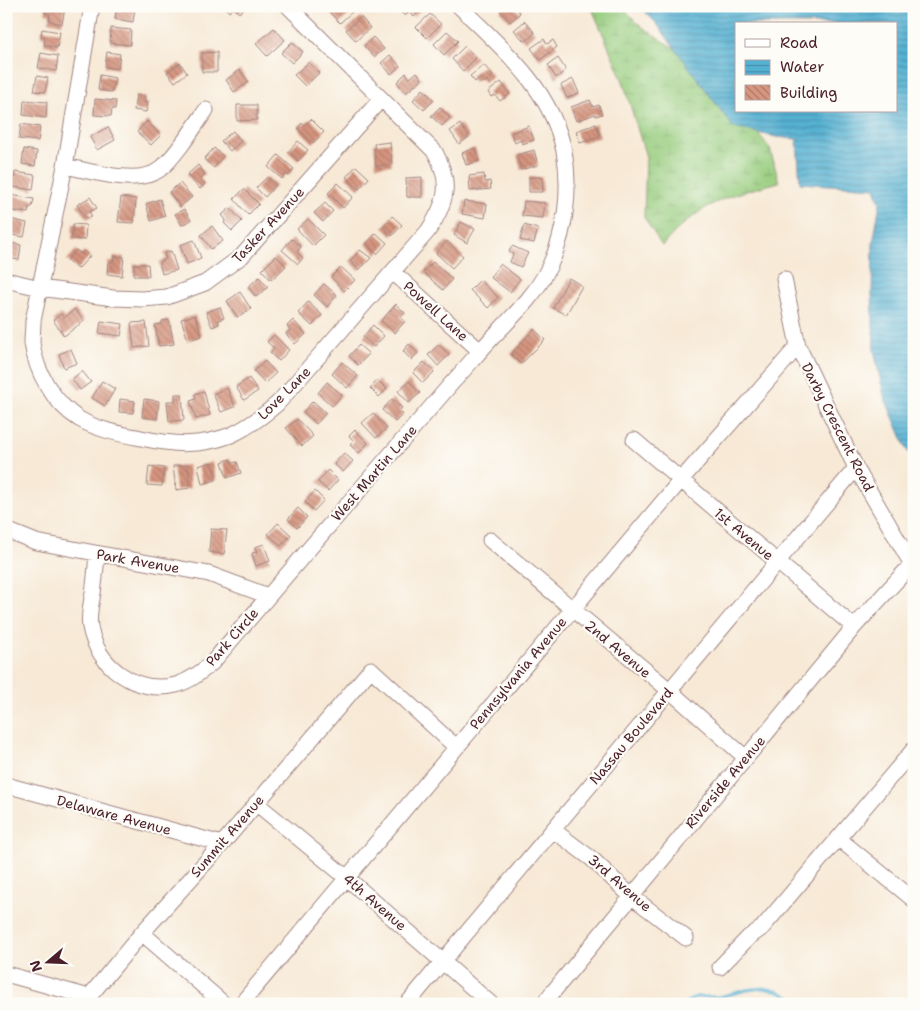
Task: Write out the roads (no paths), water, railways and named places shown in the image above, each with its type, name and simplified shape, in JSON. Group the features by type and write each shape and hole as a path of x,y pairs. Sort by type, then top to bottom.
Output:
{"street":[{"name":"Love Lane","path":"92,6 66,166 33,321 32,342 34,355 38,368 45,380 64,406 81,420 100,428 176,445 230,435 256,422 278,403 393,272 435,221 443,206 446,189 443,170 435,152 288,6"},
{"name":"West Martin Lane","path":"268,596 480,351 534,292 548,269 558,246 565,214 568,182 564,150 559,132 528,75 459,6"},
{"name":"Tasker Avenue","path":"6,280 40,288 113,298 142,299 167,297 205,283 242,256 381,99"},
{"path":"66,166 120,176 145,177 159,171 170,160 206,110"},
{"name":"Powell Lane","path":"393,272 480,351"},
{"name":"Darby Crescent Road","path":"784,279 798,346 856,468 913,566"},
{"name":"Pennsylvania Avenue","path":"241,1004 681,480 798,346"},
{"name":"1st Avenue","path":"634,440 854,627"},
{"name":"Nassau Boulevard","path":"407,1004 856,468"},
{"name":"Park Avenue","path":"6,530 36,542 209,574 268,596"},
{"name":"2nd Avenue","path":"490,540 571,610 669,690 746,758"},
{"name":"Park Circle","path":"97,554 90,612 93,638 97,648 109,665 117,672 145,685 160,687 176,685 197,675 212,663 268,596"},
{"name":"Riverside Avenue","path":"543,1004 854,627 913,566"},
{"name":"Summit Avenue","path":"86,1000 371,669 456,747"},
{"path":"720,967 749,937 762,928 914,749"},
{"name":"Delaware Avenue","path":"6,786 222,844"},
{"name":"4th Avenue","path":"256,803 347,878 491,1004"},
{"name":"3rd Avenue","path":"552,830 592,858 631,896 686,938"},
{"path":"839,839 914,900"},
{"path":"142,933 224,1004"},
{"path":"6,974 86,1000"}],"water":[{"path":"640,6 914,6 914,460 907,450 884,396 874,350 873,243 880,203 875,188 800,183 797,139 776,137 733,127 657,24"}],"waterway":[{"path":"684,1004 696,997 719,997 763,988 778,991 803,1004"}]}
